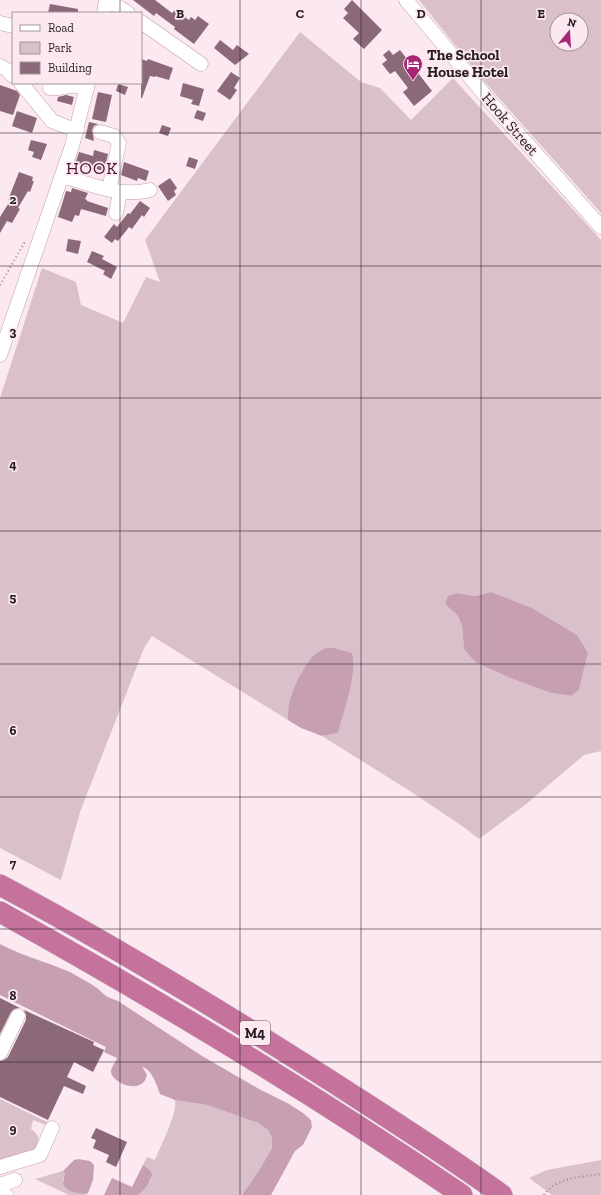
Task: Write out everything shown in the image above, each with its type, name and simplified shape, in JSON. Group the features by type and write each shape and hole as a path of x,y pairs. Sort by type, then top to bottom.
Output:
{"highway":[{"name":"M4","path":"0,885 196,996 291,1055 414,1135 502,1195"},
{"name":"M4","path":"0,912 180,1014 322,1103 462,1195"}],"street":[{"path":"104,12 107,0 126,12"},
{"name":"Hook Street","path":"406,0 492,104 601,227"},
{"path":"142,23 201,64"},
{"path":"0,24 12,26"},
{"path":"0,66 12,75"},
{"path":"21,84 52,121 77,131"},
{"path":"0,355 37,232 62,176 77,131 88,85 69,84 61,89 50,88"},
{"path":"100,132 114,136 119,143 114,191 116,212"},
{"path":"62,176 114,191 137,192 150,190"},
{"path":"0,1053 18,1016"},
{"path":"0,1167 40,1155 52,1128"},
{"path":"0,1184 15,1180"},
{"path":"0,1192 6,1195"}],"path":[{"path":"0,285 37,232"},
{"path":"544,1195 549,1188 560,1182 601,1174"}],"green space":[{"path":"419,0 601,0 601,213 483,80"},
{"path":"300,32 361,82 380,88 411,120 453,78 601,240 601,751 584,755 525,805 479,839 410,791 322,736 338,733 335,648 325,648 313,655 288,710 288,720 152,636 144,648 80,812 61,880 0,848 0,398 42,268 76,282 81,305 123,323 146,277 160,282 145,240","holes":["491,592 578,636 588,653 579,690 571,696 551,693 510,678 475,662 464,649 462,625 457,615 445,604 458,593 475,596"]},
{"path":"0,1099 47,1122 46,1125 33,1120 31,1129 38,1136 35,1150 0,1165"},
{"path":"175,1100 207,1105 258,1123 268,1130 272,1138 272,1148 242,1195 138,1195 151,1180 148,1168 143,1165 147,1157 155,1160 174,1113"},
{"path":"601,1160 601,1195 552,1195 529,1178 547,1170"},
{"path":"63,1171 66,1173 63,1180 82,1193 88,1193 86,1195 69,1195 35,1179"}],"shaded area":[{"path":"491,592 532,608 578,636 588,653 579,690 571,696 551,693 510,678 475,662 464,649 462,625 457,615 445,604 448,596 458,593 475,596"},
{"path":"325,648 334,648 352,653 353,671 352,682 338,733 322,736 301,728 288,720 288,712 298,679 313,656"},
{"path":"0,944 70,972 97,988 106,996 118,1001 202,1056 259,1089 289,1104 311,1120 312,1127 303,1145 295,1151 271,1195 242,1195 272,1148 272,1138 268,1130 258,1123 207,1105 175,1100 160,1094 149,1071 142,1066 147,1075 144,1082 133,1086 120,1083 112,1075 111,1070 117,1058 104,1052 106,1047 0,995"},
{"path":"78,1159 90,1161 94,1165 93,1180 88,1193 70,1191 63,1184 65,1173 63,1171 74,1160"},
{"path":"143,1165 148,1168 152,1174 147,1186 138,1195 104,1195 112,1178 132,1187"}],"building":[{"path":"133,0 155,0 172,13 175,10 189,20 191,17 195,20 198,16 209,24 194,44 156,13 154,16"},
{"path":"352,0 382,30 364,49 353,39 359,33 343,18 348,13 344,9"},
{"path":"50,4 78,9 78,12 48,12"},
{"path":"220,40 233,50 237,45 249,54 235,65 214,48"},
{"name":"The School House Hotel","path":"389,50 393,55 400,50 432,91 414,106 403,92 408,88 395,71 390,74 382,64 387,60 383,55"},
{"path":"142,59 147,61 148,59 173,68 169,80 150,76 141,98"},
{"path":"231,72 240,78 234,88 237,90 230,100 217,91"},
{"path":"183,83 204,89 199,106 191,104 193,100 180,96"},
{"path":"118,84 128,87 125,95 116,91"},
{"path":"0,85 17,91 20,95 13,115 0,111"},
{"path":"98,92 112,95 106,122 92,119"},
{"path":"66,95 74,97 72,105 57,101 58,97"},
{"path":"197,110 206,113 203,121 194,118"},
{"path":"17,111 37,118 32,133 12,126"},
{"path":"89,122 98,124 94,126 92,130 94,141 85,138"},
{"path":"162,125 171,128 168,136 159,133"},
{"path":"31,140 47,144 41,160 32,157 34,152 28,150"},
{"path":"94,150 108,154 104,171 75,164 79,152 93,156"},
{"path":"189,157 198,160 195,169 186,166"},
{"path":"124,162 149,171 146,181 138,178 137,181 121,175"},
{"path":"19,172 33,177 32,181 34,181 30,192 28,191 18,208 20,209 12,223 7,221 0,233 0,217 10,201 8,200"},
{"path":"170,178 177,188 174,191 176,195 168,201 158,186"},
{"path":"72,188 88,193 85,199 87,201 108,208 106,216 81,209 79,216 75,215 72,222 58,217 66,191 71,192"},
{"path":"140,201 150,208 144,217 142,215 132,229 129,227 118,241 115,239 112,243 104,237 114,224 117,227 128,213 130,214"},
{"path":"68,239 81,241 78,254 66,251"},
{"path":"92,251 104,256 102,259 117,267 111,279 103,274 105,271 87,262"},
{"path":"0,998 20,1008 14,1009 11,1012 0,1034"},
{"path":"24,1010 94,1042 93,1045 104,1050 93,1072 74,1062 67,1077 86,1086 83,1094 64,1086 48,1120 0,1097 0,1061 8,1057 26,1020"},
{"path":"96,1128 127,1142 116,1167 106,1162 109,1155 93,1148 96,1140 91,1138"}],"place":[{"name":"The School House Hotel","path":"413,81"}],"district":[{"name":"HOOK","path":"92,168"}]}
